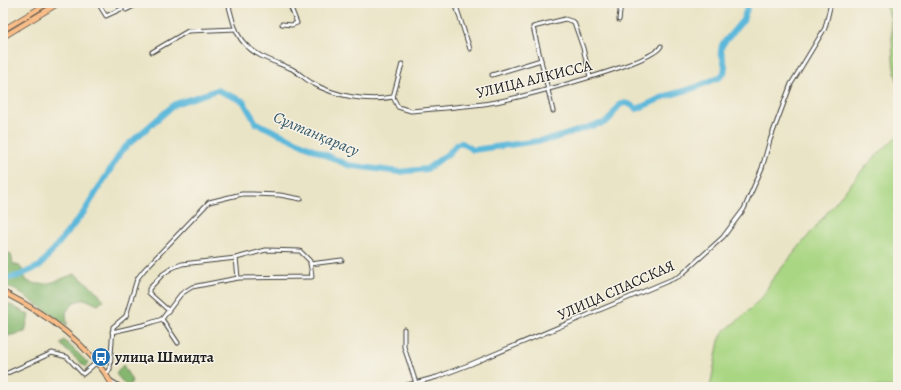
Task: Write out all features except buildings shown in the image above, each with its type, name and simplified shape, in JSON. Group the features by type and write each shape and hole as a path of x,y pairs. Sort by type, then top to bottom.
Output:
{"main road":[{"path":"3,30 48,3"},
{"path":"3,37 60,3"},
{"path":"3,292 54,321 97,362 114,387"}],"street":[{"path":"98,3 106,16 134,3"},
{"path":"130,5 157,3"},
{"path":"228,3 236,29 243,42 248,47 271,61 292,70 314,85 320,86 331,93 352,97 393,98 402,64"},
{"path":"282,24 292,25 296,23 289,3"},
{"path":"454,3 470,49"},
{"path":"619,20 621,3"},
{"name":"УЛИЦА СПАССКАЯ","path":"400,387 437,377 471,364 680,276 688,270 723,237 744,209 762,168 772,134 791,84 825,28 831,3"},
{"path":"126,10 130,5"},
{"path":"553,111 533,27 565,19 574,22 583,48 590,77"},
{"path":"152,52 188,31 236,29"},
{"name":"УЛИЦА АЛКИССА","path":"393,98 398,107 411,111 496,102 590,77 645,58 656,52 661,46"},
{"path":"492,75 541,60"},
{"path":"106,375 110,369 112,332 115,325 126,316 137,279 209,202 242,194 280,195 301,199"},
{"path":"112,332 162,319 168,310 187,290 238,278 312,277 310,261 300,251 266,250 236,258 182,264 163,274 149,289 149,293 168,310"},
{"path":"236,258 238,278"},
{"path":"310,264 342,260"},
{"path":"162,319 178,343"},
{"path":"404,329 404,347 416,383"},
{"path":"3,375 52,353 67,357 83,374 97,362"},
{"path":"110,380 121,387"}],"green space":[{"path":"885,3 898,3 898,83 893,63 891,20"},
{"path":"898,135 898,387 710,387 719,341 723,332 743,316 764,295 771,281 864,168"},
{"path":"3,251 11,254 13,264 21,268 27,281 46,284 75,274 91,286 104,300 98,305 85,299 74,302 66,312 67,325 17,291 3,284"},
{"path":"3,301 29,315 25,332 3,337"},
{"path":"64,340 88,363 86,367 64,348 61,344"},
{"path":"123,365 132,381 129,387 127,387 116,374"}],"waterway":[{"name":"Сұлтанқарасу","path":"3,279 18,276 40,266 84,212 123,149 175,104 217,90 243,101 256,123 348,165 399,172 427,169 449,153 457,144 462,143 473,150 552,139 605,123 619,105 623,103 629,104 637,109 666,96 694,88 720,77 724,73 725,66 721,51 722,45 743,20 749,3"}],"place":[{"name":"улица Шмидта","path":"101,357"}]}
